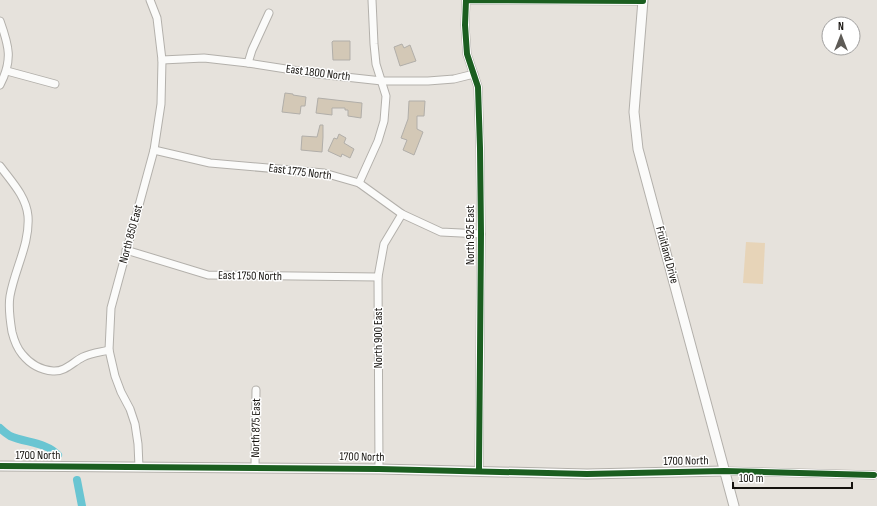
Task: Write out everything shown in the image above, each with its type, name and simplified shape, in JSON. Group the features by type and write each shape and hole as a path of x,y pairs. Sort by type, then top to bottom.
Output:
{"street":[{"name":"North 850 East","path":"139,467 135,424 115,376 109,350 111,308 154,150 162,104 162,60 157,18 150,0"},
{"path":"359,183 378,141 384,120 386,96 376,64 372,0"},
{"path":"466,0 643,1"},
{"name":"North 925 East","path":"466,0 464,26 467,54 478,87 480,148 481,234 479,472"},
{"name":"Fruitland Drive","path":"643,1 634,112 638,149 734,506"},
{"path":"248,64 252,50 270,13"},
{"path":"0,21 8,47 9,59 7,71 0,85"},
{"name":"East 1800 North","path":"162,60 204,58 318,74 382,80 447,80 474,74"},
{"path":"7,71 56,84"},
{"name":"East 1775 North","path":"154,150 210,162 324,173 359,183 402,214 441,232 481,234"},
{"path":"0,166 24,200 27,214 28,226 26,243 10,296 9,309 10,324 19,350 27,360 36,366 54,371 63,370 84,357 109,350"},
{"name":"North 900 East","path":"378,469 378,277 384,244 402,214"},
{"name":"East 1750 North","path":"126,250 208,275 378,277"},
{"name":"North 875 East","path":"255,467 256,390"},
{"name":"1700 North","path":"0,466 255,467 587,474 724,471"},
{"path":"724,471 874,474"}],"shaded area":[{"path":"746,242 765,243 763,284 743,283"}],"building":[{"path":"333,41 350,41 350,60 333,60"},
{"path":"402,44 404,48 410,45 416,61 400,66 394,47"},
{"path":"285,93 306,97 305,106 301,106 300,114 282,112"},
{"path":"318,98 362,103 361,118 348,116 348,110 345,110 345,108 332,108 332,115 316,113"},
{"path":"409,101 425,101 424,116 417,116 417,129 423,132 414,155 403,150 407,140 401,138 408,119"},
{"path":"320,125 323,125 322,152 301,150 302,136 317,137"},
{"path":"339,134 346,138 344,143 354,149 350,158 342,154 341,157 328,151 334,138 337,139"}],"waterway":[{"path":"0,428 10,436 42,445 58,455"},
{"path":"77,480 82,506"}],"cycle path":[{"path":"479,471 481,234 480,148 478,87 467,54 465,25 466,0 643,1"},
{"path":"0,466 379,469 587,474 724,471 874,475"}]}
